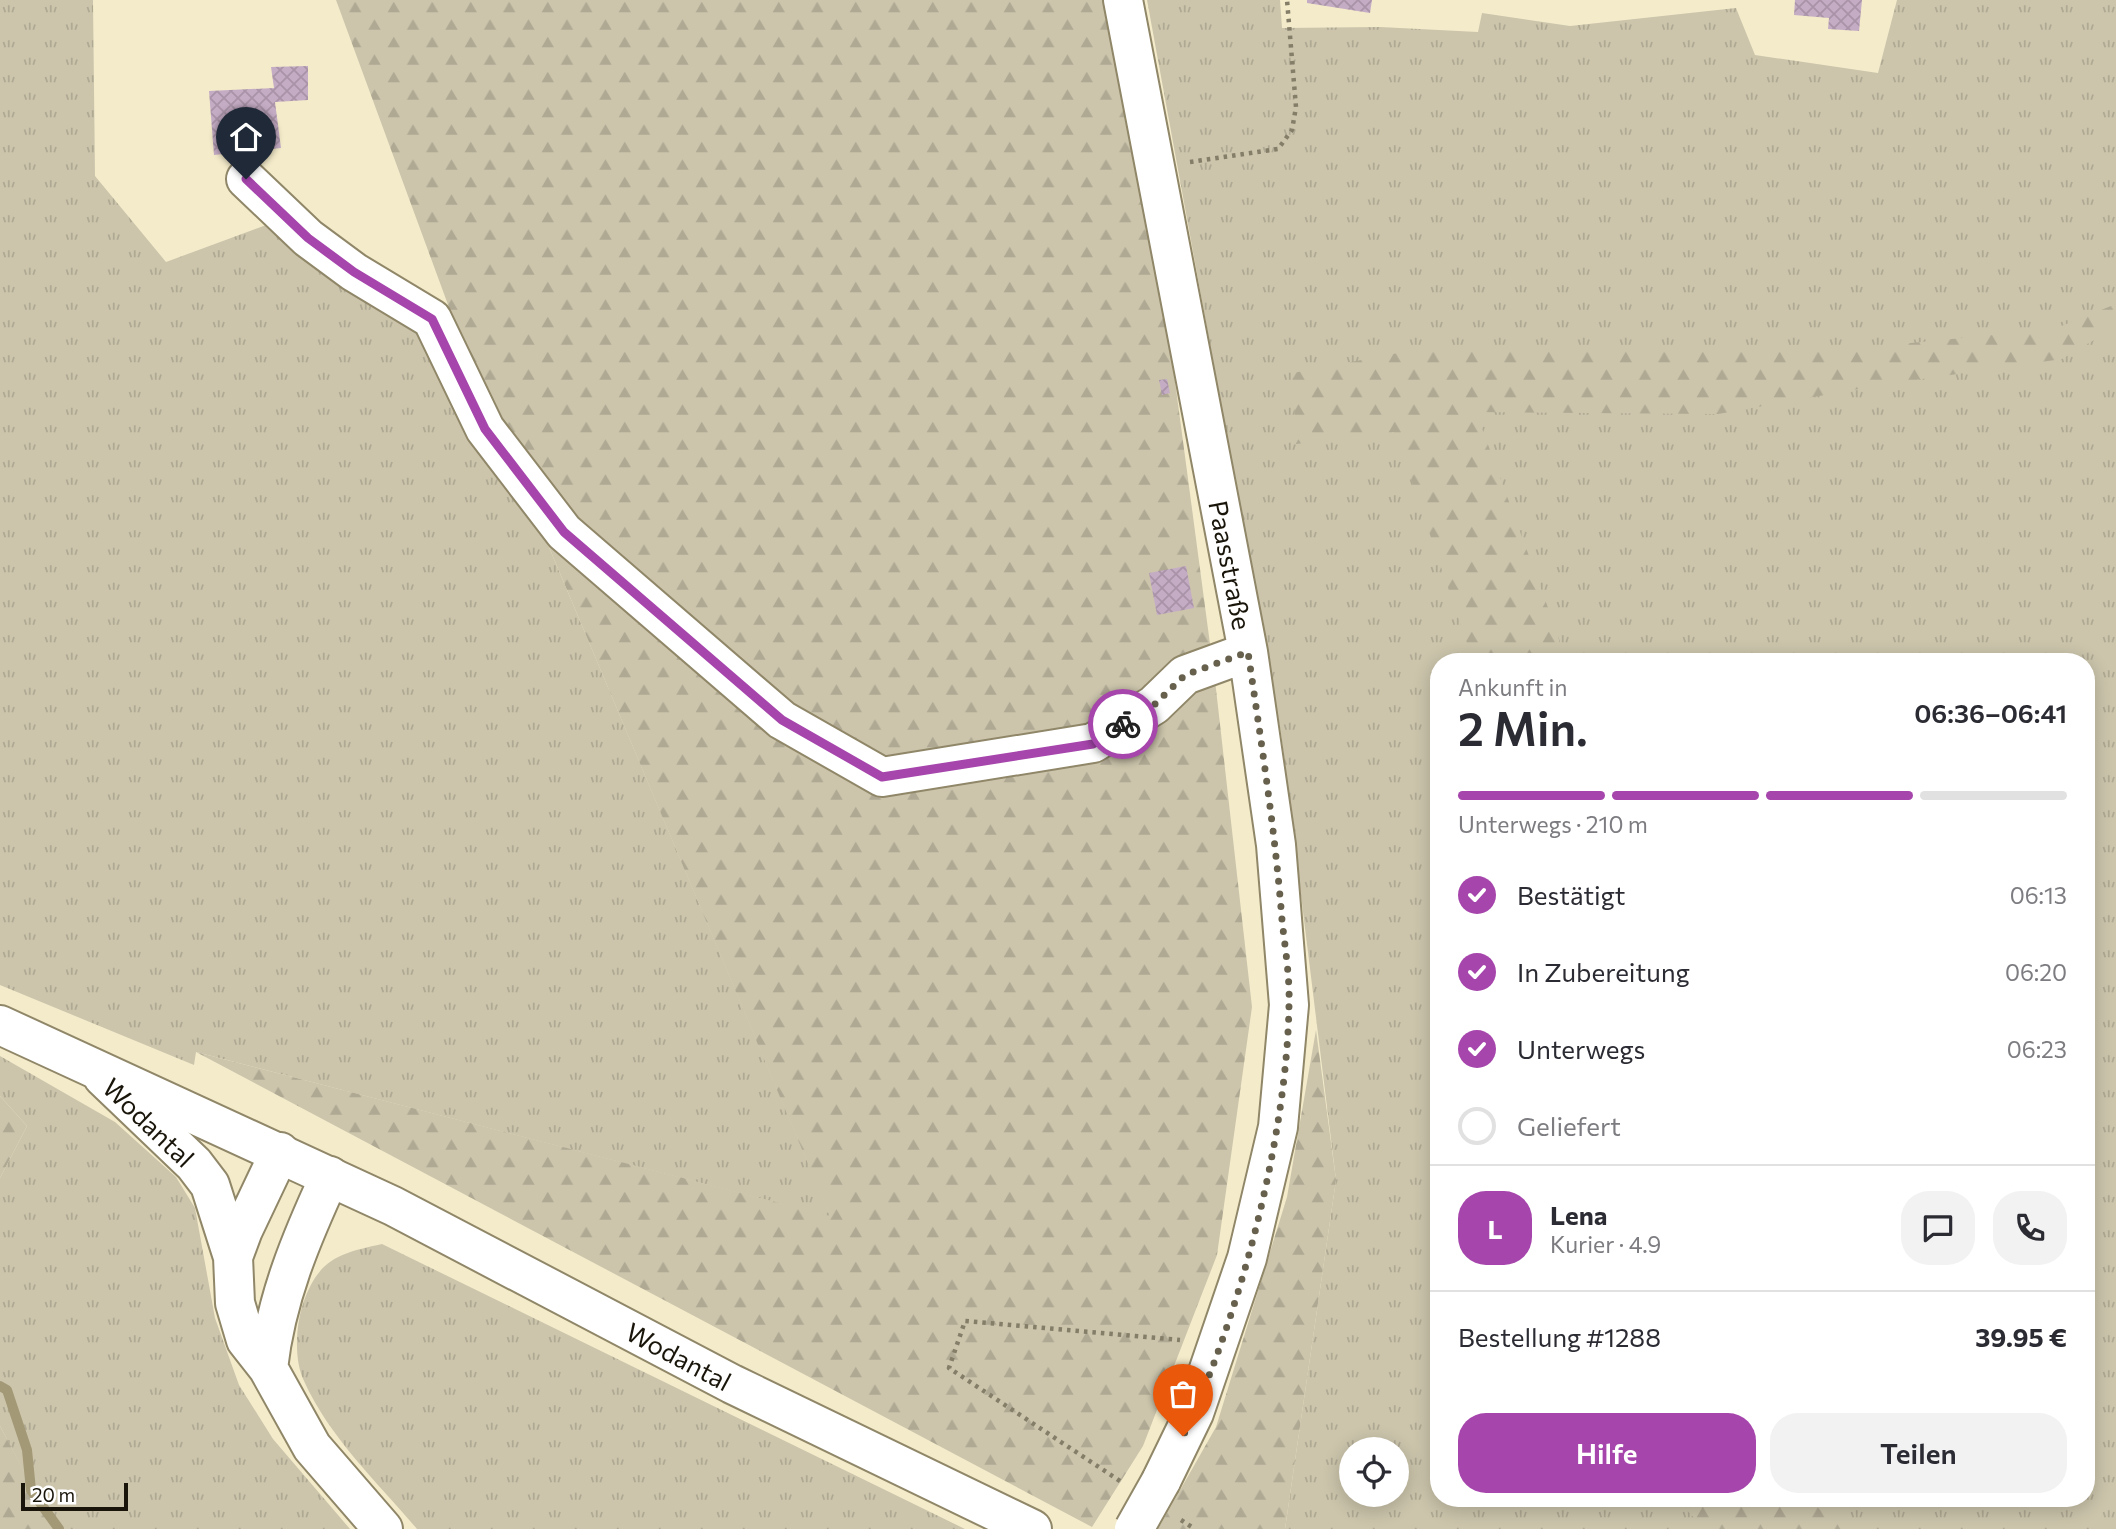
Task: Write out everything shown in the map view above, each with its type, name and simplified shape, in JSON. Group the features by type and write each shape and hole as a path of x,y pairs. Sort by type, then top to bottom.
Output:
{"street":[{"name":"Paasstraße","path":"1123,0 1248,652 1276,845 1289,1005 1278,1127 1247,1258 1220,1344 1194,1413 1155,1494 1133,1529"},
{"path":"246,179 308,238 354,272 432,319 485,429 564,532 782,720 882,777 1093,744 1154,705 1185,675 1248,652"},
{"name":"Wodantal","path":"0,1025 393,1206 732,1384 1032,1529"},
{"name":"Wodantal","path":"91,1066 194,1164 210,1185 233,1257 235,1303 246,1340 268,1368 287,1406 313,1447 383,1529"},
{"name":"Wodantal","path":"233,1257 280,1152"},
{"path":"268,1368 273,1322 299,1248 330,1176"}],"path":[{"path":"1157,167 1278,149 1292,130 1296,107 1287,0"},
{"path":"1195,1529 1155,1494 949,1368 965,1321 1220,1344"}],"green space":[{"path":"0,0 93,0 95,176 166,262 277,221 471,362 831,1217 196,1052 194,1065 0,985"},
{"path":"336,0 1114,0 1143,141 1216,689 1252,1007 1217,1255 1143,1446 1092,1527 196,1052 830,1216 454,321"},
{"path":"1147,0 1280,0 1282,28 1380,27 1478,32 1482,13 1570,26 1736,8 1755,55 1878,73 1897,0 2116,0 2116,1529 1285,1529 1336,1180 1281,733"},
{"path":"2116,304 2116,327 2062,359 1887,384 1718,414 1476,412 1558,635 1561,653 1470,653 1395,432 1296,444 1293,373 1414,350 1850,349 2054,329"},
{"path":"1316,1030 1336,1180 1285,1529 1158,1529 1216,1427 1287,1197"},
{"path":"0,1056 115,1122 176,1177 195,1208 215,1318 239,1385 273,1439 350,1529 54,1529 0,1426 0,1178 27,1126 0,1096"},
{"path":"0,1096 27,1126 0,1178"},
{"path":"382,1244 965,1529 417,1529 340,1440 314,1402 298,1362 300,1317 305,1298 318,1274 326,1265 344,1254"},
{"path":"0,1426 55,1529 0,1529"},
{"path":"1684,1507 1817,1507 1844,1529 1705,1529"}],"building":[{"path":"1307,0 1372,0 1370,13 1307,3"},
{"path":"1795,0 1862,0 1859,31 1828,29 1829,18 1794,15"},
{"path":"308,66 308,100 275,102 281,148 214,155 209,91 274,88 271,67"},
{"path":"1167,379 1170,393 1162,395 1159,380"},
{"path":"1186,566 1194,608 1157,615 1149,573"}],"waterway":[{"path":"0,1386 7,1390 27,1450 31,1490 59,1529"}],"way so far":[{"path":"1123,724 1154,705 1185,675 1248,652 1276,845 1289,1005 1278,1127 1263,1195 1220,1344 1183,1436"}],"route":[{"path":"246,179 308,238 354,272 432,319 485,429 564,532 782,720 882,777 1093,744 1123,724"}]}
